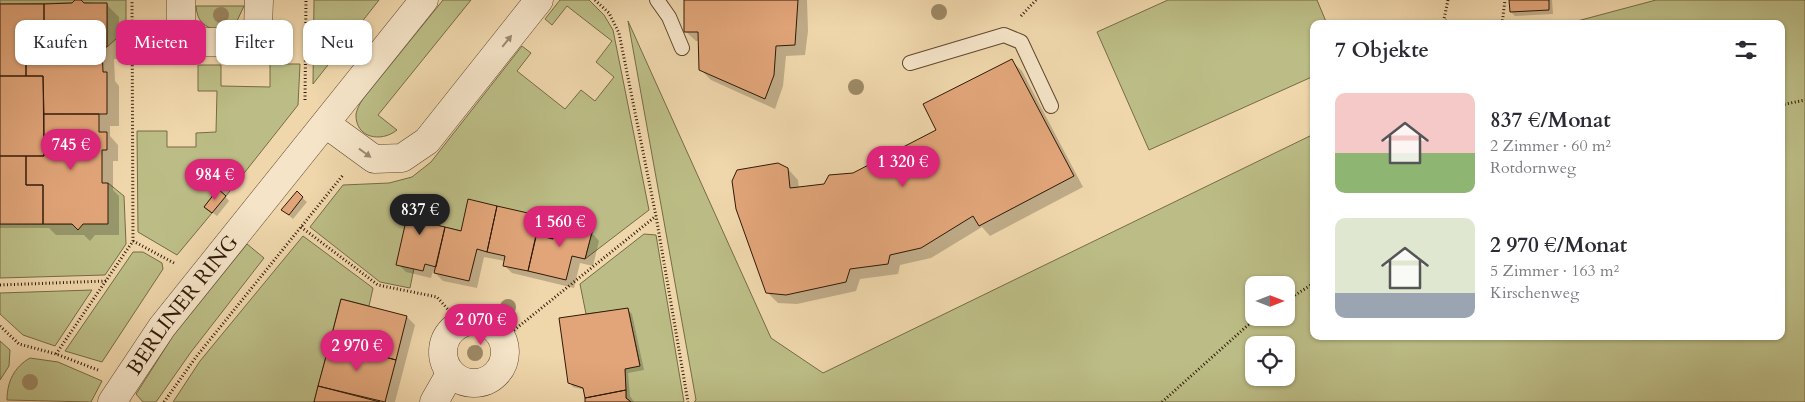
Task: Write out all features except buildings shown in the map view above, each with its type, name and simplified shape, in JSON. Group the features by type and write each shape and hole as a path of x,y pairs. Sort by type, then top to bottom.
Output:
{"street":[{"path":"181,0 181,42 245,42 258,27 259,0"},
{"name":"BERLINER RING","path":"112,402 162,327 424,0"},
{"path":"326,124 374,159 402,158 427,141 539,0"},
{"path":"477,320 493,326 503,339 506,353 500,371 488,382 468,384 450,374 442,353 447,335 460,323 477,320"},
{"path":"434,402 450,374"}],"lane":[{"path":"657,0 669,17 682,48"},
{"path":"910,63 1004,35 1021,42 1051,106"}],"path":[{"path":"56,354 133,241 132,0"},
{"path":"306,0 305,109 326,124"},
{"path":"596,0 609,13 619,33 656,216 688,402"},
{"path":"1445,20 1448,0"},
{"path":"1502,20 1505,0"},
{"path":"1785,104 1805,100"},
{"path":"164,402 196,357 341,175 349,175"},
{"path":"503,339 656,216"},
{"path":"301,227 378,285 437,297 460,323"},
{"path":"133,241 177,264"},
{"path":"0,285 107,281"},
{"path":"1295,295 1310,286"},
{"path":"0,326 19,344 56,354 103,372"},
{"path":"1162,402 1247,326"}],"green space":[{"path":"0,0 75,0 72,3 0,4"},
{"path":"81,0 126,0 126,20 116,20 116,39 107,47 107,4 84,3"},
{"path":"314,0 379,0 363,20 314,20"},
{"path":"443,0 471,0 378,115 397,130 391,134 377,137 364,133 357,122 356,114 361,102"},
{"path":"560,0 589,0 604,15 613,30 649,210 585,259 592,232 584,230 586,219 559,213 553,239 536,235 461,231 431,224 435,203 406,196 403,211 408,212 414,268 410,288 380,282 310,227 343,185 389,183 412,177 431,162 522,46 531,53 517,71 565,109 581,90 595,101 614,77 596,62 612,41 567,6 552,25 545,19"},
{"path":"1168,0 1317,0 1325,20 1310,20 1310,78 1149,150 1097,32"},
{"path":"1656,0 1805,0 1805,402 694,402 696,400 628,21 771,338 823,373 1310,136 1310,340 1785,340 1785,20 1581,20"},
{"path":"196,6 244,6 237,20 216,20 216,29 209,28 206,26 206,20 200,20"},
{"path":"300,64 298,105 226,196 218,189 204,207 212,213 177,255 138,232 137,131 167,131 167,147 196,147 196,133 216,132 217,91 198,91 198,65 221,65 221,86 270,87 270,65"},
{"path":"313,65 328,65 313,84"},
{"path":"108,183 124,196 126,244 105,275 0,278 0,224 72,224 78,229"},
{"path":"644,234 656,235 684,402 631,402 626,398 625,369 640,365 628,309 586,314 580,284"},
{"path":"303,236 373,288 369,306 341,299 314,402 173,402 200,361"},
{"path":"247,244 264,258 191,352 156,402 143,402 136,394 173,336"},
{"path":"133,252 143,252 162,263 163,269 102,362 65,351"},
{"path":"92,290 55,346 23,335 0,314 0,293"},
{"path":"0,341 10,350 9,366 0,380"},
{"path":"30,358 58,362 102,381 91,402 7,400 8,387 12,376"}]}
